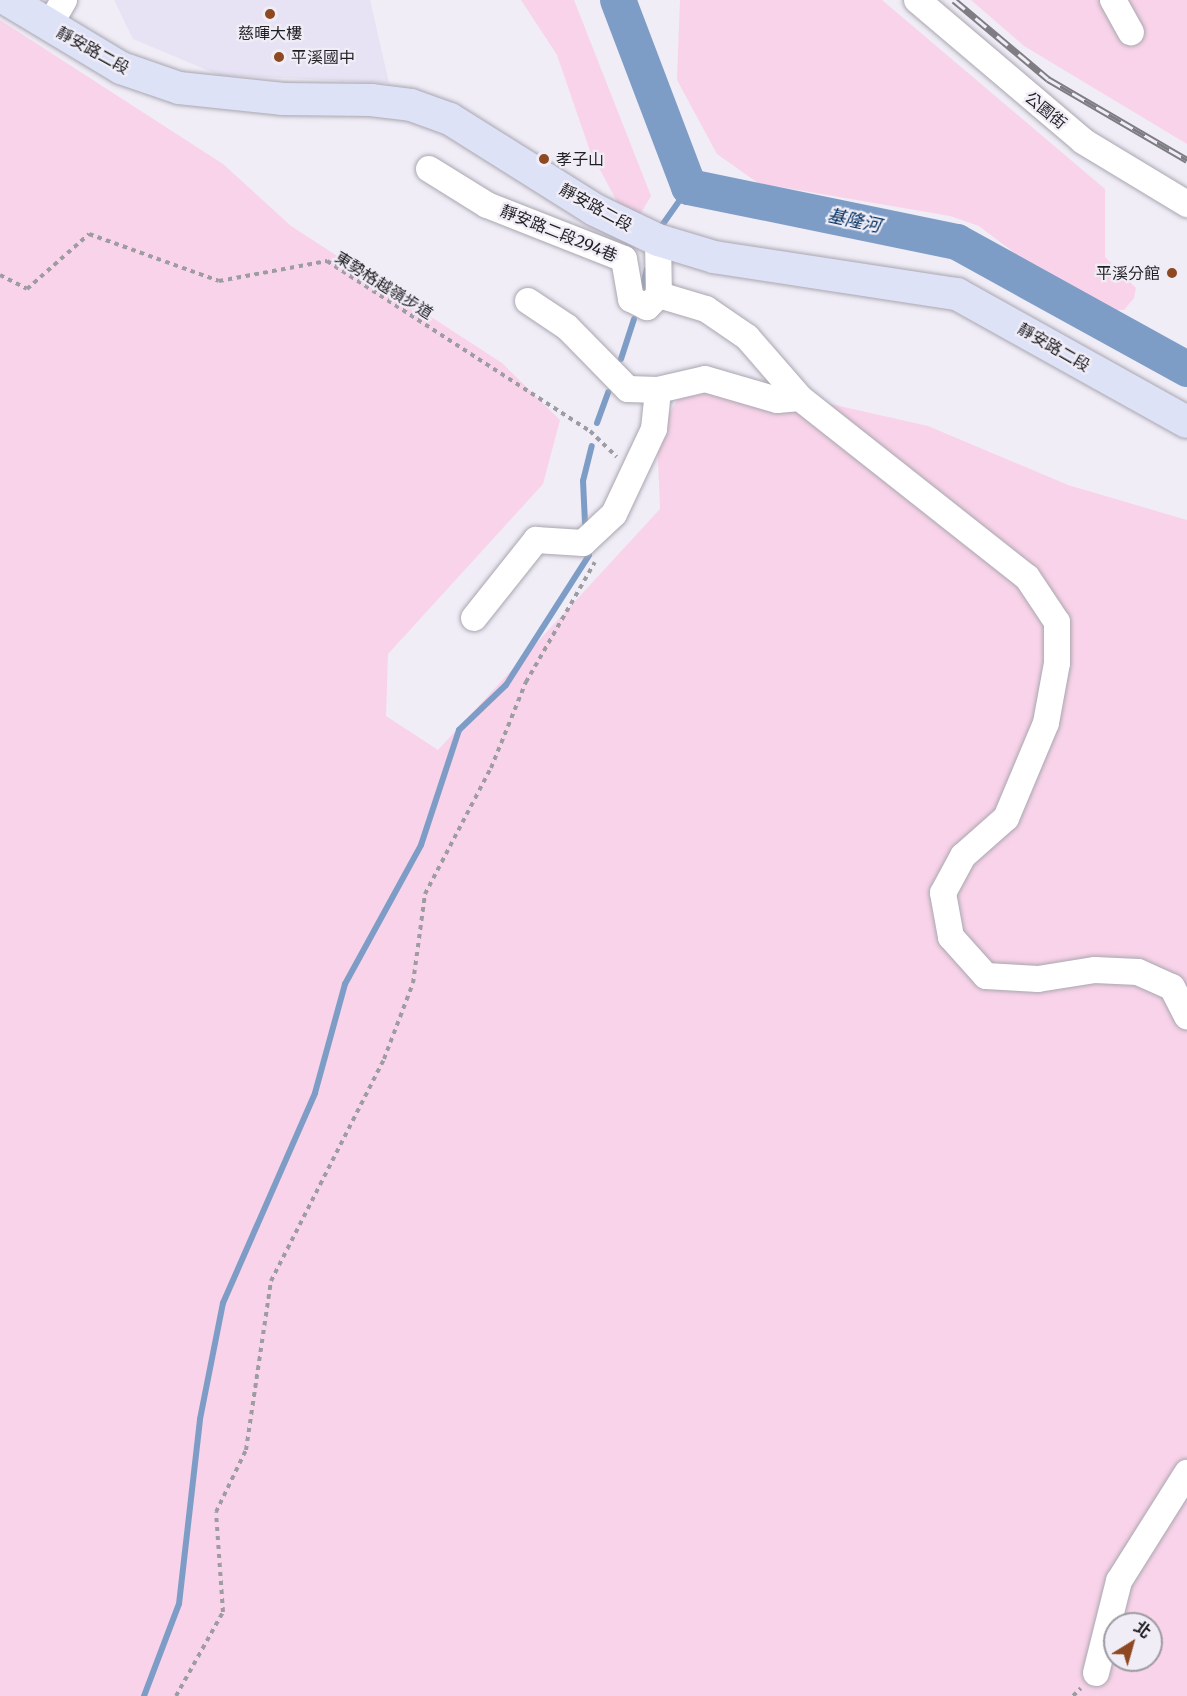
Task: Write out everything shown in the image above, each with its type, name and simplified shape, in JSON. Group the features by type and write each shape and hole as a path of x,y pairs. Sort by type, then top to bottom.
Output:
{"main road":[{"name":"靜安路二段","path":"8,0 57,13 121,68 179,88 411,105 450,118 594,210 650,237 714,257 957,294 1187,422"}],"street":[{"name":"公園街","path":"917,0 1083,141 1187,204"},
{"path":"1113,0 1131,32"},
{"name":"靜安路二段294巷","path":"429,169 487,205 624,259 631,299 647,307 659,295"},
{"path":"650,237 659,295 706,309 747,337 800,398 1027,577 1057,622 1057,663 1046,723 1005,818 963,856 943,893 951,937 986,976 1038,980 1095,970 1138,972 1172,987 1187,1016"},
{"path":"528,301 567,327 628,389 658,390 705,379 777,400 800,398"},
{"path":"474,618 536,540 583,543 614,514 635,474 654,429 658,390"},
{"path":"1096,1674 1119,1581 1186,1478"}],"path":[{"name":"東勢格越嶺步道","path":"0,275 27,289 89,234 219,281 327,261 590,430 635,474"},
{"path":"176,1696 224,1612 216,1512 246,1450 272,1281 384,1059 412,983 425,894 491,768 526,682 597,558"}],"shaded area":[{"name":"平溪國中","path":"114,0 370,0 389,83 219,75 133,39"},
{"path":"521,0 574,0 651,196 639,216 621,209 590,151 557,55"},
{"path":"680,0 882,0 1105,189 1105,257 1136,288 1134,298 1124,310 1107,310 1056,284 979,226 950,216 758,183 717,154 677,80"},
{"path":"971,0 1187,0 1187,144 1024,46"},
{"path":"0,20 223,164 291,226 502,363 560,420 543,484 388,654 386,716 438,750 660,509 657,436 684,388 738,383 928,426 1068,485 1187,520 1187,1696 0,1696"}],"waterway":[{"name":"基隆河","path":"618,0 689,187 957,242 1187,369"},
{"path":"658,231 689,187"},
{"path":"643,286 647,269"},
{"path":"621,359 634,319"},
{"path":"597,423 608,392"},
{"path":"585,523 583,481 592,446"},
{"path":"144,1696 179,1604 200,1419 223,1303 315,1093 345,984 421,845 459,730 506,685 589,555"}],"railway":[{"path":"954,0 1048,79 1187,160"}],"place":[{"name":"慈暉大樓","path":"270,14"},
{"name":"平溪國中","path":"279,57"},
{"name":"孝子山","path":"544,159"},
{"name":"平溪分館","path":"1172,273"}]}
